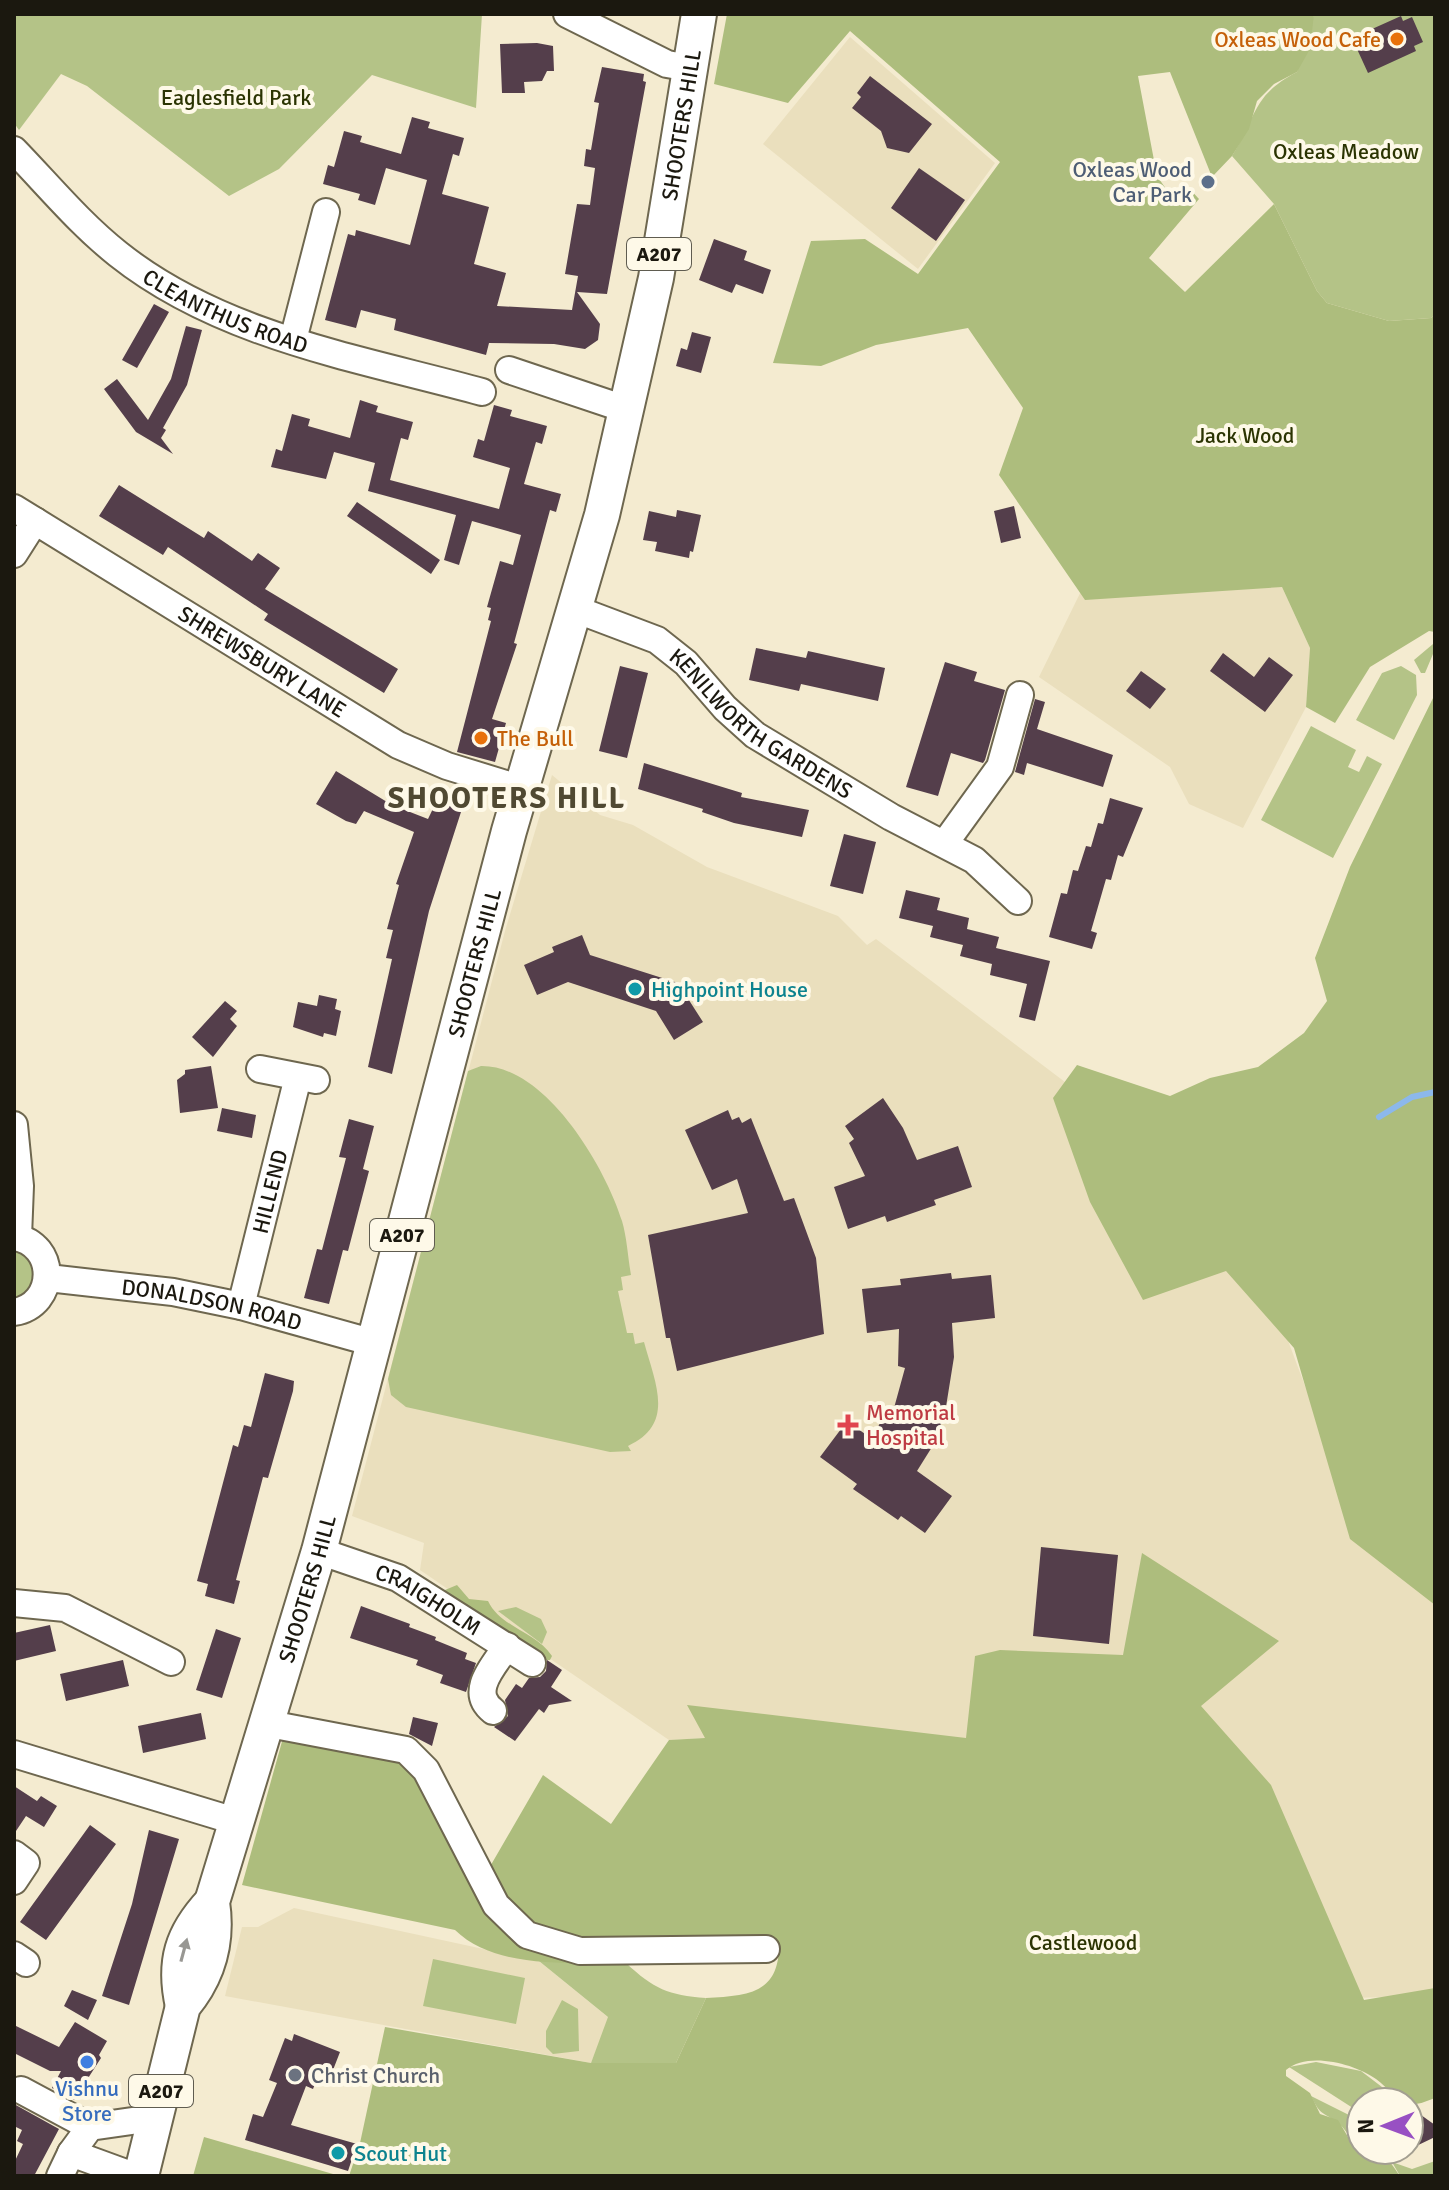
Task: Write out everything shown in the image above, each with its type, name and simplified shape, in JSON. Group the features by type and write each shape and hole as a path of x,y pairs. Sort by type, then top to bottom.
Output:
{"main road":[{"name":"SHOOTERS HILL","path":"141,2176 183,2006 202,1983 216,1932 212,1902 264,1723 319,1551 522,789 575,609 628,410 656,278 699,14"}],"street":[{"path":"567,14 667,64 690,68"},
{"name":"CLEANTHUS ROAD","path":"14,150 83,224 153,279 209,312 293,340 482,392"},
{"path":"293,340 326,212"},
{"path":"509,370 628,410"},
{"path":"14,554 24,515"},
{"name":"SHREWSBURY LANE","path":"24,515 398,745 447,766 522,789"},
{"name":"KENILWORTH GARDENS","path":"575,609 657,640 686,663 725,708 755,735 891,817 974,860 1018,901"},
{"path":"945,843 1000,767 1020,695"},
{"name":"HILLEND","path":"241,1306 307,1078 260,1069"},
{"path":"14,1125 20,1186 16,1237 37,1248 44,1257 48,1278 39,1300 29,1308 14,1312"},
{"name":"DONALDSON ROAD","path":"48,1278 173,1292 241,1306 374,1343"},
{"name":"CRAIGHOLM","path":"319,1551 398,1578 532,1663"},
{"path":"14,1603 65,1608 171,1662"},
{"path":"493,1711 484,1703 482,1690 507,1646"},
{"path":"264,1723 406,1750 426,1770 496,1905 527,1935 580,1951 766,1949"},
{"path":"14,1754 235,1821"},
{"path":"14,1854 26,1863 14,1881"},
{"path":"21,2090 90,2127 153,2118"},
{"path":"90,2127 66,2165 134,2176"}],"shaded area":[{"path":"850,37 995,163 918,269 763,144"},
{"path":"1086,581 1282,587 1310,648 1306,707 1243,828 1189,804 1170,767 1039,677"},
{"name":"Memorial Hospital","path":"552,775 600,815 633,825 707,867 838,916 867,945 876,939 1065,1082 1237,1205 1337,1471 1435,1605 1435,1996 1349,1998 705,1738 669,1740 420,1570 424,1543 352,1516 505,931"},
{"path":"294,1908 539,1961 609,2018 591,2063 225,1996 242,1927 258,1927"}],"green space":[{"name":"Eaglesfield Park","path":"14,14 482,14 476,108 372,75 279,169 229,196 87,86 61,74 19,130 14,123"},
{"name":"Jack Wood","path":"727,14 1314,14 1310,49 1297,72 1274,84 1257,101 1249,129 1232,156 1212,177 1170,72 1138,76 1157,176 1171,196 1187,186 1199,199 1149,258 1185,292 1274,204 1317,291 1327,303 1389,321 1431,318 1435,315 1435,632 1429,631 1370,667 1335,723 1306,707 1310,648 1282,587 1085,600 999,475 1023,408 968,328 876,345 821,366 773,363 811,241 865,239 918,274 1000,162 850,31 788,103 714,84"},
{"name":"Oxleas Meadow","path":"1314,14 1435,14 1435,315 1431,318 1389,321 1327,303 1317,291 1274,204 1232,156 1263,99 1297,72"},
{"path":"1433,644 1433,654 1425,673 1421,673 1414,660"},
{"path":"1401,666 1416,675 1417,695 1394,740 1356,720 1382,673"},
{"path":"1435,694 1435,1605 1350,1539 1294,1348 1226,1271 1143,1300 1090,1202 1053,1098 1077,1065 1170,1096 1210,1078 1258,1067 1304,1033 1327,1001 1315,958 1350,867"},
{"path":"1311,726 1356,750 1348,767 1359,772 1367,756 1382,764 1333,858 1261,820"},
{"path":"481,1066 505,1070 528,1082 549,1100 587,1148 614,1199 624,1228 631,1275 621,1277 623,1290 618,1291 627,1333 633,1333 635,1344 644,1342 658,1401 652,1426 643,1437 628,1446 631,1451 610,1452 406,1407 391,1395 388,1379 468,1071"},
{"path":"14,1245 22,1247 40,1278 14,1305"},
{"name":"Castlewood","path":"1142,1553 1279,1641 1201,1706 1271,1785 1364,2000 1435,1988 1435,2098 1425,2101 1425,2086 1384,2086 1356,2069 1331,2062 1306,2061 1286,2070 1286,2076 1310,2093 1320,2114 1338,2120 1345,2132 1345,2166 1393,2166 1400,2176 349,2176 360,2143 385,2027 591,2063 676,2063 706,1998 735,1996 759,1989 774,1973 779,1943 627,1946 626,1963 536,1961 491,1952 455,1930 242,1885 288,1720 421,1747 451,1791 488,1870 543,1775 611,1824 669,1740 705,1738 687,1705 966,1738 975,1656 1000,1650 1123,1655"},
{"path":"457,1585 469,1599 488,1601 509,1624 545,1648 552,1656 550,1660 544,1660 445,1595 445,1590"},
{"path":"516,1607 541,1619 547,1632 542,1644 498,1611"},
{"path":"433,1959 525,1978 516,2024 423,2006"},
{"path":"539,1961 626,1963 662,1989 706,1998 676,2063 591,2063 608,2017"},
{"path":"562,2000 578,2009 579,2051 553,2054 546,2047 546,2031"},
{"path":"1316,2062 1361,2071 1381,2086 1345,2086 1345,2103 1289,2067"},
{"path":"1311,2096 1345,2113 1345,2130 1320,2111"},
{"path":"204,2137 340,2176 193,2176"},
{"path":"1435,2161 1433,2176 1400,2176 1394,2166 1412,2169"}],"building":[{"path":"1401,16 1403,21 1412,17 1423,42 1414,46 1416,51 1368,73 1352,38"},
{"path":"500,44 553,46 554,71 547,71 542,81 524,82 525,93 502,93"},
{"path":"602,67 644,74 643,81 646,82 607,294 577,292 600,324 598,340 585,349 554,344 489,343 486,355 394,330 396,319 361,310 356,328 325,320 348,234 355,236 356,230 410,245 427,180 386,168 375,205 358,200 360,194 323,184 328,165 334,167 344,131 362,136 360,142 401,154 412,117 430,122 428,128 464,138 459,156 453,154 442,194 489,207 474,264 506,273 497,306 572,310 578,276 565,274 577,204 590,205 595,168 584,166 586,149 591,150 599,103 594,102"},
{"path":"870,76 932,124 909,153 887,148 881,131 852,108 861,97 857,93"},
{"path":"919,168 965,200 936,241 891,208"},
{"path":"714,239 747,251 744,260 771,270 763,294 736,284 732,293 699,280"},
{"path":"154,304 169,312 137,368 122,360"},
{"path":"186,326 202,330 187,385 163,428 166,430 161,438 173,454 136,432 104,389 117,379 148,420 171,379"},
{"path":"692,332 711,337 701,373 676,366 681,348 687,350"},
{"path":"360,400 378,406 376,412 413,422 408,440 401,438 390,480 499,509 510,468 473,457 478,439 484,441 494,405 512,410 510,416 547,426 542,444 536,442 524,484 561,494 556,512 550,510 514,643 517,644 492,719 506,723 495,762 457,752 491,621 488,620 491,608 487,607 500,561 513,565 521,535 472,521 459,565 444,560 456,515 368,491 375,463 334,452 326,479 271,467 276,449 282,451 292,414 310,419 308,426 350,438"},
{"path":"119,485 204,538 208,531 252,561 258,553 280,568 265,589 398,669 384,693 264,620 268,614 168,547 163,555 99,516"},
{"path":"357,502 440,560 431,574 347,516"},
{"path":"1014,506 1021,538 1001,543 994,511"},
{"path":"677,510 701,515 689,558 655,551 657,542 643,540 649,511 676,517"},
{"path":"756,648 806,658 808,651 885,668 878,701 801,684 799,691 749,680"},
{"path":"1223,653 1254,677 1269,657 1293,675 1265,712 1210,671"},
{"path":"945,662 977,672 974,681 1005,690 985,760 983,763 951,753 938,796 906,787"},
{"path":"620,666 648,673 627,758 599,751"},
{"path":"1141,671 1166,689 1150,709 1126,691"},
{"path":"1035,699 1045,702 1037,729 1113,755 1103,787 1027,763 1024,775 1015,772"},
{"path":"644,763 742,793 741,797 809,810 802,837 734,823 702,812 703,809 638,789"},
{"path":"336,771 392,805 428,819 441,792 462,798 458,811 461,812 429,911 392,1074 368,1067 392,959 386,958 393,930 387,929 399,885 396,884 414,832 364,811 356,824 316,804"},
{"path":"1110,798 1143,808 1123,857 1118,855 1111,880 1106,879 1091,931 1097,933 1092,949 1049,937 1061,893 1067,894 1073,870 1078,871 1086,846 1091,847 1098,823 1103,824"},
{"path":"844,834 876,842 863,894 830,886"},
{"path":"906,890 940,898 937,910 969,918 967,929 999,937 996,948 1050,961 1035,1021 1019,1017 1027,984 990,975 992,964 960,956 963,945 930,937 933,926 899,918"},
{"name":"Highpoint House","path":"582,935 590,955 678,983 703,1022 674,1040 656,1011 568,982 537,995 524,965 554,952 552,947"},
{"path":"319,995 337,999 335,1009 341,1011 336,1036 324,1033 323,1037 293,1027 298,1002 317,1006"},
{"path":"225,1001 237,1011 230,1019 237,1026 213,1057 192,1037"},
{"path":"211,1066 218,1108 180,1113 177,1080 185,1074 185,1070"},
{"path":"883,1098 903,1128 917,1160 958,1146 972,1187 934,1200 936,1205 887,1222 885,1216 848,1229 834,1187 865,1176 849,1143 854,1139 845,1126"},
{"path":"222,1108 256,1115 252,1138 217,1131"},
{"path":"728,1110 732,1120 739,1117 742,1123 751,1118 784,1201 794,1198 816,1258 824,1334 677,1371 670,1338 666,1338 648,1235 748,1213 737,1179 712,1190 685,1130"},
{"path":"349,1119 374,1126 363,1169 369,1171 348,1251 343,1250 329,1304 304,1298 317,1249 322,1250 346,1158 339,1157"},
{"path":"951,1273 952,1279 991,1275 995,1318 952,1323 954,1357 945,1413 932,1447 917,1471 952,1496 925,1533 901,1516 898,1520 853,1489 857,1484 820,1457 847,1421 872,1439 888,1407 894,1408 905,1368 898,1366 899,1329 867,1333 862,1289 901,1285 900,1279"},
{"path":"265,1373 294,1381 293,1391 268,1478 263,1477 236,1580 240,1581 234,1604 205,1596 208,1584 197,1581 233,1445 238,1447 244,1425 251,1427"},
{"path":"1041,1547 1118,1555 1109,1644 1033,1636"},
{"path":"361,1606 410,1624 409,1627 467,1653 465,1659 476,1663 466,1692 440,1683 443,1675 416,1665 418,1660 350,1638"},
{"path":"50,1625 56,1651 14,1661 14,1633"},
{"path":"216,1629 241,1638 222,1698 196,1690"},
{"path":"123,1660 129,1686 66,1701 60,1674"},
{"path":"547,1660 562,1670 551,1687 572,1701 549,1705 544,1713 539,1709 515,1741 494,1727 508,1716 505,1700 516,1684 522,1688 529,1678 540,1677 546,1671"},
{"path":"201,1713 206,1739 143,1753 138,1726"},
{"path":"413,1717 438,1723 432,1746 409,1734"},
{"path":"14,1786 37,1801 41,1796 57,1806 44,1827 26,1816 14,1834"},
{"path":"90,1825 116,1844 46,1940 20,1922"},
{"path":"149,1830 179,1839 129,2005 102,1996 132,1904"},
{"path":"72,1990 97,2000 88,2020 64,2006"},
{"path":"75,2022 107,2041 99,2055 101,2058 74,2100 52,2088 61,2071 50,2071 14,2053 14,2025 59,2047"},
{"path":"294,2034 340,2052 333,2070 322,2066 313,2089 306,2086 291,2125 357,2144 348,2171 245,2140 253,2114 263,2117 277,2083 269,2080 285,2038 292,2041"},
{"path":"14,2104 59,2129 34,2176 14,2176 14,2163 23,2144 17,2141 22,2130 14,2126"},
{"path":"1425,2118 1435,2125 1435,2137 1425,2142"}],"waterway":[{"path":"1379,1117 1412,1097 1435,1092"}],"place":[{"name":"Oxleas Wood Cafe","path":"1397,39"},
{"name":"Oxleas Wood Car Park","path":"1208,182"},
{"name":"The Bull","path":"481,738"},
{"name":"Highpoint House","path":"635,989"},
{"name":"Memorial Hospital","path":"848,1425"},
{"name":"Vishnu Store","path":"87,2062"},
{"name":"Christ Church","path":"295,2075"},
{"name":"Scout Hut","path":"338,2153"}],"district":[{"name":"SHOOTERS HILL","path":"507,798"}]}
